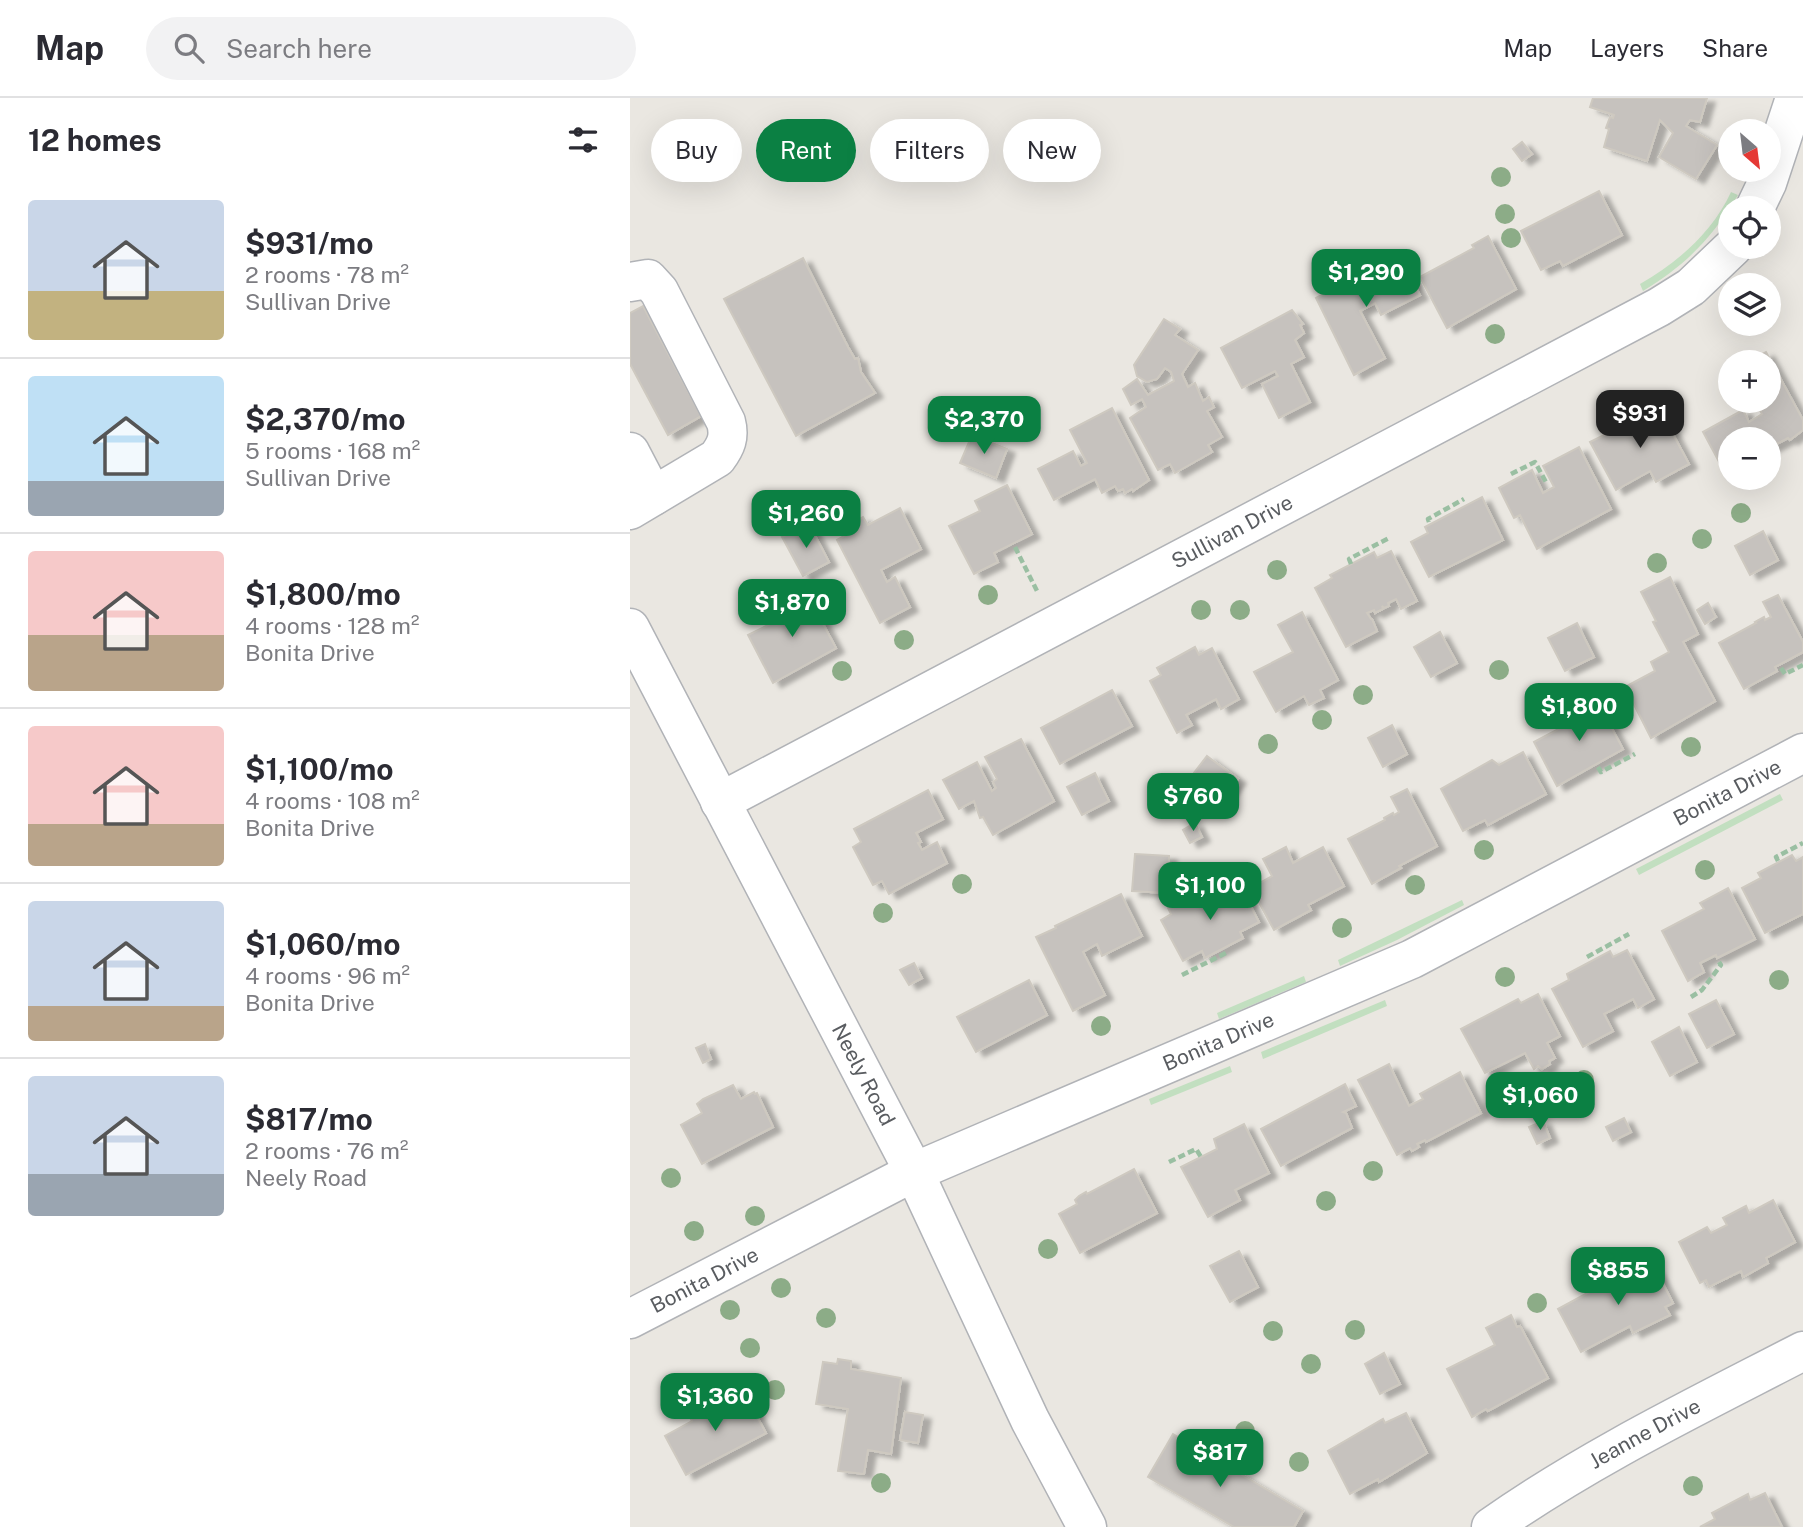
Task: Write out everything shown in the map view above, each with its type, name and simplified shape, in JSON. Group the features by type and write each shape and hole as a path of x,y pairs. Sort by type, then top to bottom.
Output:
{"street":[{"path":"1761,196 1795,98"},
{"name":"Sullivan Drive","path":"720,802 1659,307 1691,287 1720,259"},
{"path":"630,282 648,279 659,291 726,422 729,433 718,457 642,503 630,452"},
{"name":"Neely Road","path":"630,628 914,1172 1030,1420 1087,1527"},
{"name":"Bonita Drive","path":"630,1320 914,1172 1386,971 1803,753"},
{"name":"Jeanne Drive","path":"1492,1527 1538,1495 1612,1451 1803,1351"}],"path":[{"path":"1639,417 1636,413 1664,399"},
{"path":"1511,474 1535,462 1547,484"},
{"path":"1429,522 1428,519 1464,499"},
{"path":"1351,564 1349,559 1389,538"},
{"path":"1015,547 1039,595"},
{"path":"1781,668 1785,674 1803,665"},
{"path":"1598,767 1601,772 1635,754"},
{"path":"1778,861 1776,857 1803,843"},
{"path":"1587,957 1629,934"},
{"path":"1182,975 1226,953"},
{"path":"1691,997 1702,990 1721,965 1719,962"},
{"path":"1169,1162 1196,1149 1201,1157"}],"green space":[{"path":"1718,215 1718,225 1697,249 1673,271 1643,291 1640,284 1693,245"},
{"path":"1780,794 1783,800 1639,875 1636,869"},
{"path":"1462,900 1464,905 1340,966 1338,960"},
{"path":"1304,976 1306,982 1219,1019 1217,1013"},
{"path":"1385,1000 1387,1006 1263,1059 1261,1052"},
{"path":"1230,1066 1232,1072 1151,1105 1149,1099"}],"building":[{"path":"1593,98 1707,98 1700,122 1690,120 1686,126 1717,145 1696,179 1659,157 1673,133 1660,120 1647,161 1604,147 1609,129 1606,128 1610,117 1613,118 1614,115 1590,107"},
{"path":"1522,142 1532,154 1522,161 1513,149"},
{"path":"1599,191 1622,235 1563,266 1560,261 1541,270 1521,231"},
{"path":"1488,236 1516,289 1447,328 1420,277 1474,248 1472,245"},
{"path":"1398,255 1420,295 1381,315 1375,303 1360,311 1385,358 1354,375 1316,298"},
{"path":"803,258 848,347 855,359 858,358 861,372 875,393 796,436 724,299"},
{"path":"643,306 701,416 668,435 630,364 630,313"},
{"path":"1292,310 1303,324 1300,325 1304,333 1295,340 1304,357 1291,364 1310,402 1279,418 1262,384 1278,376 1275,371 1242,388 1221,348"},
{"path":"1164,319 1180,329 1175,335 1198,350 1182,374 1188,387 1195,383 1203,401 1209,397 1214,407 1207,411 1222,437 1208,445 1212,452 1175,473 1170,464 1158,470 1130,418 1146,407 1142,399 1131,405 1123,389 1137,379 1148,395 1174,381 1171,372 1165,368 1157,379 1147,382 1137,376 1134,365"},
{"path":"1781,380 1803,420 1803,430 1790,440 1788,438 1781,442 1781,427 1718,427 1718,460 1703,432 1738,413 1744,413 1749,422 1762,414 1781,413"},
{"path":"1112,408 1149,480 1133,491 1132,489 1125,493 1123,489 1118,491 1115,486 1102,493 1095,479 1054,500 1038,469 1073,451 1081,466 1087,463 1070,430"},
{"path":"1659,408 1689,464 1656,482 1650,471 1616,490 1590,442"},
{"path":"972,435 1007,449 996,478 960,463"},
{"path":"1579,447 1611,509 1537,549 1520,515 1514,518 1499,488 1532,470 1543,493 1554,487 1543,466"},
{"path":"1007,485 1032,534 994,553 998,562 974,574 949,526 980,511 975,501"},
{"path":"1482,497 1503,540 1429,577 1411,542 1428,533 1425,527"},
{"path":"900,508 921,549 881,570 887,582 895,577 910,607 880,623 837,540 851,532 848,525 863,517 868,525"},
{"path":"809,524 829,562 803,576 782,537"},
{"path":"1763,531 1778,560 1750,575 1735,546"},
{"path":"1391,551 1417,601 1401,609 1396,599 1375,613 1374,610 1367,613 1377,631 1346,647 1315,588 1332,578 1330,575 1374,552 1377,558"},
{"path":"1670,577 1698,634 1683,642 1715,701 1651,738 1625,687 1655,671 1651,662 1669,652 1641,592"},
{"path":"806,592 836,648 773,683 748,635 778,620 776,616 779,615 775,609"},
{"path":"1778,595 1803,642 1803,652 1775,667 1777,671 1744,689 1719,643 1764,617 1765,620 1771,617 1763,602"},
{"path":"1708,603 1716,617 1705,624 1697,610"},
{"path":"1302,612 1338,680 1320,690 1324,698 1309,705 1304,696 1276,712 1254,672 1293,652 1278,625"},
{"path":"1577,623 1594,657 1565,671 1548,638"},
{"path":"1440,632 1457,663 1431,677 1414,647"},
{"path":"1195,647 1199,655 1212,648 1239,699 1221,709 1216,699 1186,715 1192,725 1177,733 1150,681 1161,675 1157,668"},
{"path":"1112,690 1132,726 1060,764 1041,728"},
{"path":"1593,693 1623,749 1557,786 1534,742 1585,715 1578,701"},
{"path":"1392,725 1407,754 1383,767 1368,738"},
{"path":"1021,739 1054,801 993,835 983,817 980,818 974,801 959,809 943,780 977,762 992,791 996,788 993,782 997,779 985,757"},
{"path":"1523,752 1546,794 1488,825 1485,820 1463,831 1441,789 1492,760 1499,765"},
{"path":"1207,756 1238,779 1221,802 1190,778"},
{"path":"1095,773 1109,801 1082,815 1067,787"},
{"path":"1407,789 1437,846 1372,884 1348,839 1399,812 1391,797"},
{"path":"928,790 943,819 916,833 921,842 918,843 922,850 937,842 947,863 889,894 882,881 873,885 853,847 861,842 854,829"},
{"path":"1195,823 1202,837 1190,843 1183,830"},
{"path":"1286,847 1293,863 1323,847 1344,886 1308,905 1311,910 1274,930 1251,888 1272,876 1263,859"},
{"path":"1135,854 1169,856 1167,893 1132,891"},
{"path":"1792,855 1796,861 1803,857 1803,914 1765,933 1742,888 1761,878 1758,873"},
{"path":"1237,880 1259,922 1240,932 1243,938 1205,958 1202,951 1183,961 1161,920 1171,914 1168,908 1181,901 1184,907"},
{"path":"1728,888 1755,939 1717,958 1716,955 1700,963 1704,972 1688,981 1662,931 1704,909 1700,903"},
{"path":"1121,894 1142,936 1102,956 1097,944 1083,952 1105,995 1073,1011 1036,937"},
{"path":"1627,950 1654,999 1638,1008 1633,999 1604,1014 1613,1031 1583,1047 1552,989 1569,980 1567,974 1610,951 1613,957"},
{"path":"914,963 922,978 909,985 900,970"},
{"path":"1029,980 1047,1015 976,1052 957,1017"},
{"path":"1538,994 1560,1036 1547,1043 1555,1058 1542,1069 1538,1066 1534,1069 1525,1053 1485,1073 1461,1029 1518,999 1521,1003"},
{"path":"1716,1000 1734,1034 1707,1048 1689,1014"},
{"path":"1679,1027 1697,1062 1670,1076 1652,1042"},
{"path":"705,1044 711,1059 703,1063 696,1048"},
{"path":"1389,1064 1409,1106 1423,1099 1420,1094 1460,1072 1481,1113 1426,1142 1425,1140 1417,1144 1419,1147 1412,1151 1410,1148 1397,1155 1358,1080"},
{"path":"1345,1084 1356,1106 1343,1112 1346,1113 1352,1128 1281,1166 1261,1129"},
{"path":"733,1085 741,1099 757,1093 773,1127 702,1164 681,1125 702,1113 697,1104 703,1099"},
{"path":"1624,1118 1631,1132 1613,1141 1606,1127"},
{"path":"1543,1121 1550,1138 1537,1144 1529,1127"},
{"path":"1244,1124 1269,1173 1235,1190 1240,1200 1208,1217 1181,1167 1217,1149 1214,1139"},
{"path":"1134,1169 1157,1213 1080,1253 1059,1214 1077,1204 1075,1200 1079,1196"},
{"path":"1773,1200 1795,1242 1766,1258 1768,1263 1743,1277 1741,1271 1709,1287 1706,1280 1700,1283 1679,1242 1707,1227 1711,1233 1727,1225 1723,1218 1746,1206 1749,1213"},
{"path":"1239,1251 1258,1287 1230,1302 1210,1266"},
{"path":"1650,1259 1673,1303 1665,1307 1670,1315 1633,1333 1630,1326 1581,1352 1558,1309"},
{"path":"1511,1315 1517,1327 1520,1326 1548,1378 1472,1417 1447,1369 1495,1345 1486,1328"},
{"path":"1384,1353 1400,1384 1380,1394 1365,1364"},
{"path":"838,1359 851,1361 851,1369 901,1378 891,1454 868,1450 864,1474 838,1471 848,1409 816,1404 823,1362 837,1364"},
{"path":"744,1393 766,1433 686,1475 665,1436 692,1421 689,1416 715,1402 718,1407"},
{"path":"905,1412 923,1415 918,1443 900,1440"},
{"path":"1406,1413 1427,1453 1379,1482 1378,1479 1350,1494 1328,1451 1383,1419 1385,1423"},
{"path":"1173,1434 1303,1511 1294,1527 1234,1527 1148,1477"},
{"path":"1765,1493 1782,1527 1700,1527 1715,1519 1712,1513 1748,1494 1750,1500"}]}
